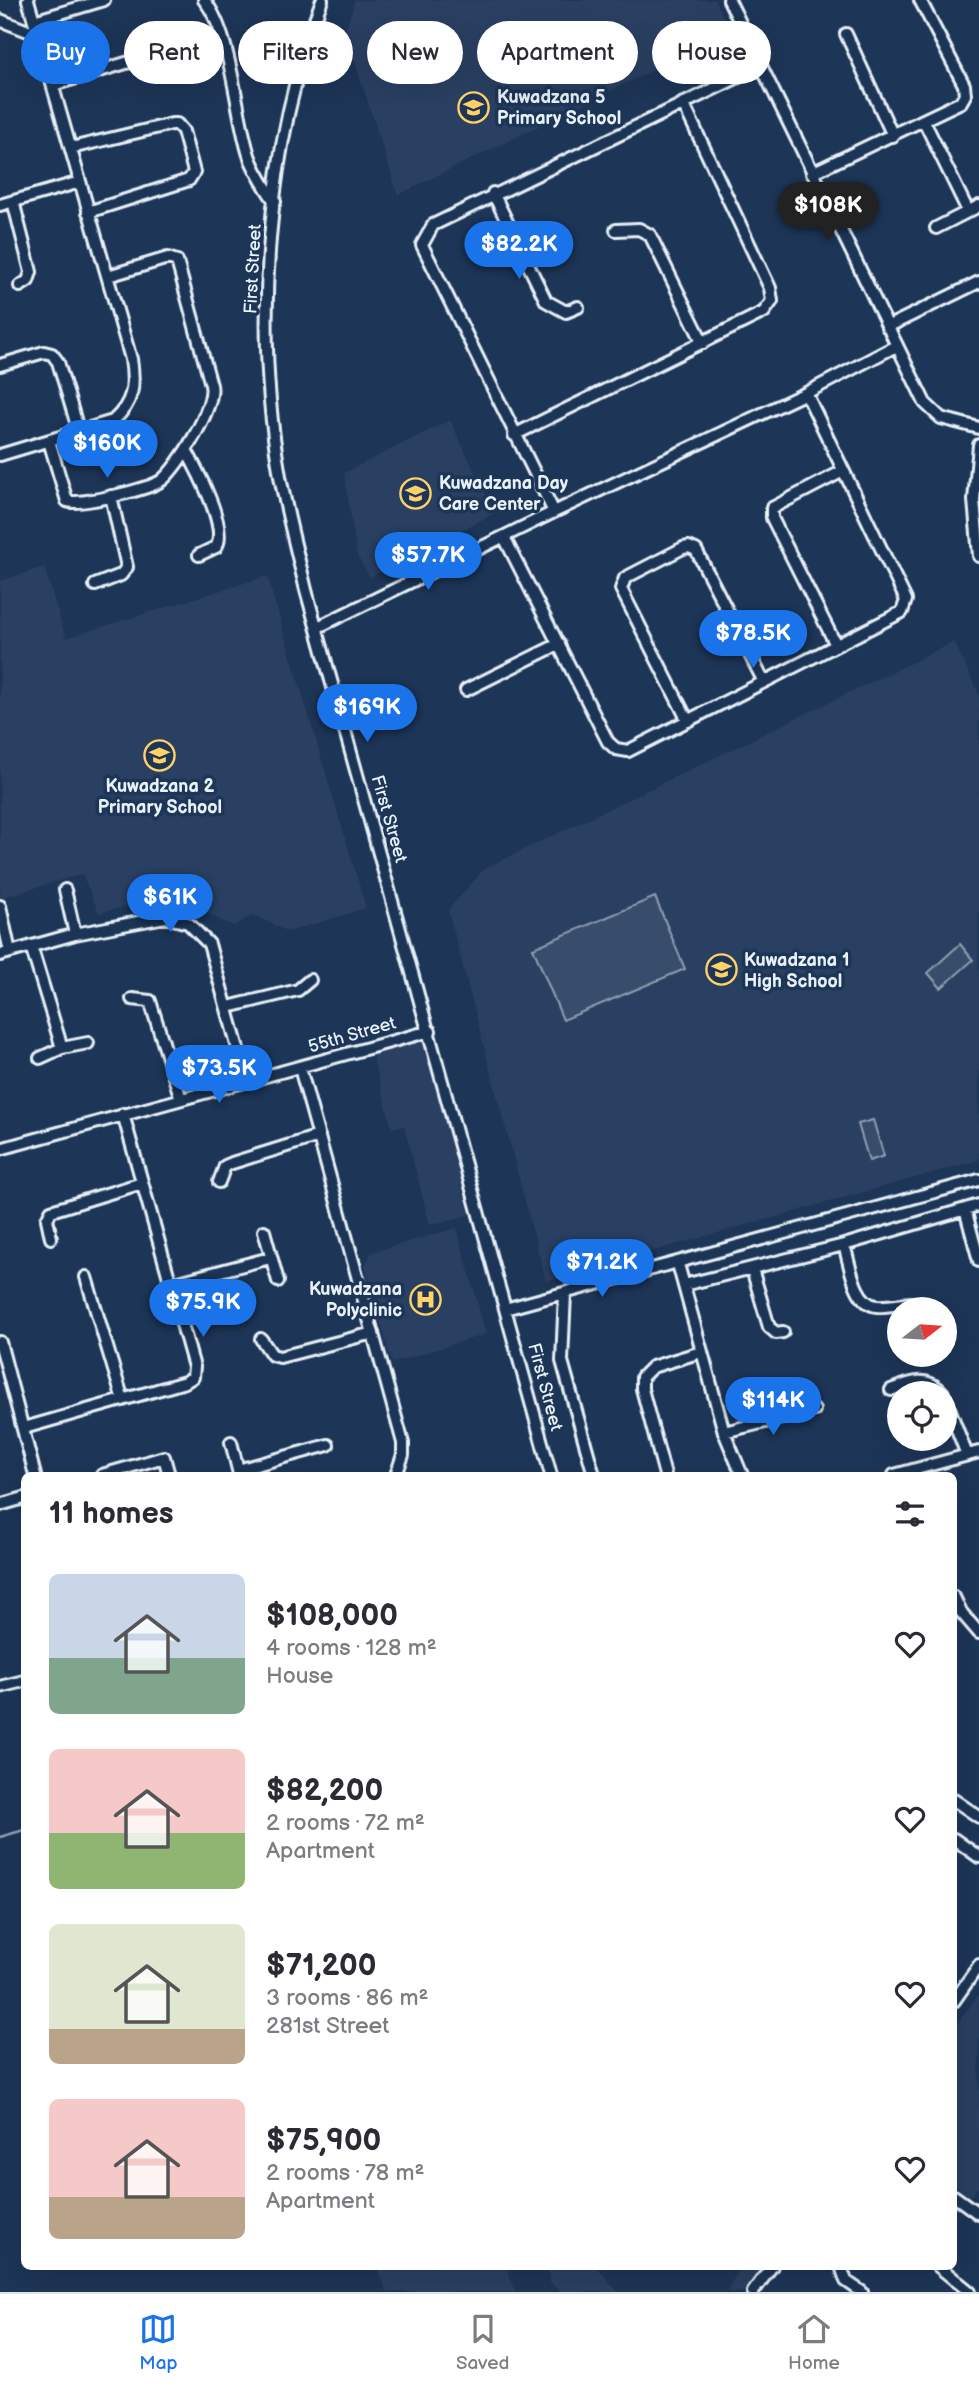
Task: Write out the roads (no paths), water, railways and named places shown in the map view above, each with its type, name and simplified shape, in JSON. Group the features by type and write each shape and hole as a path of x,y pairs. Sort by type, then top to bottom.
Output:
{"street":[{"path":"28,0 34,21 104,0"},
{"path":"204,0 211,9 222,43 256,175 275,202"},
{"path":"729,0 739,21"},
{"path":"812,173 961,102 965,95 964,85 920,0"},
{"name":"First Street","path":"319,1 299,78 275,202 268,292 273,425 290,521 318,627 550,1472"},
{"path":"0,20 21,28"},
{"path":"846,34 893,136"},
{"path":"0,455 113,421 125,409 132,395 134,381 131,359 53,85 124,64"},
{"path":"554,512 422,245 433,225 494,193 723,84"},
{"path":"770,84 896,346 933,412 942,418 979,428"},
{"path":"514,435 764,312 772,301 770,288 683,103"},
{"path":"924,121 968,211"},
{"path":"71,148 172,124 177,124 184,131 194,172 189,180 89,212"},
{"path":"0,205 80,182"},
{"path":"494,193 546,301 566,312 579,307"},
{"path":"13,201 31,272 28,281 20,286"},
{"path":"936,228 979,206"},
{"path":"616,230 639,229 650,235 703,343"},
{"path":"49,441 69,503 111,496 161,481 186,450 213,391 180,265 168,258 108,276"},
{"path":"887,327 979,282"},
{"path":"318,627 806,393 896,346"},
{"path":"0,365 44,352 52,354 58,362 79,432"},
{"path":"504,537 608,742 616,749 628,751 902,612 906,607 906,600 806,393"},
{"path":"979,446 974,500 979,556"},
{"path":"186,450 202,479 220,534 216,547 199,555"},
{"path":"836,645 772,518 772,509 842,471"},
{"path":"96,586 121,575 127,567 111,496"},
{"path":"688,721 621,589 625,578 672,554 690,547 696,550 764,682"},
{"path":"466,690 559,644"},
{"path":"65,890 75,934"},
{"path":"0,906 5,953 75,934 165,917 183,920 197,929 209,944 247,1081"},
{"path":"31,946 62,1048"},
{"path":"228,1007 298,990 310,980"},
{"path":"132,999 150,1001 181,1099"},
{"name":"55th Street","path":"0,1149 430,1031"},
{"path":"40,1058 62,1048 88,1044"},
{"path":"300,1068 403,1443 403,1455 397,1472"},
{"path":"24,1428 193,1377 194,1367 124,1114"},
{"path":"219,1182 225,1166 318,1136"},
{"path":"505,1309 979,1180"},
{"path":"51,1238 47,1219 51,1211 142,1183"},
{"path":"684,1285 844,1245 979,1205"},
{"path":"965,1209 979,1261"},
{"path":"264,1231 278,1281"},
{"path":"844,1245 860,1295 866,1302 876,1306 887,1305"},
{"path":"171,1284 271,1258"},
{"path":"678,1264 724,1433 741,1472"},
{"path":"752,1269 769,1327 776,1333 783,1332"},
{"path":"86,1277 123,1400"},
{"path":"565,1293 562,1361 593,1472"},
{"path":"261,1339 272,1355 280,1357 373,1333"},
{"path":"0,1342 34,1472"},
{"path":"664,1472 642,1389 642,1377 652,1367 701,1352"},
{"path":"724,1433 814,1410"},
{"path":"957,1429 967,1455"},
{"path":"231,1442 239,1472"},
{"path":"242,1472 328,1445"},
{"path":"918,1472 979,1452"},
{"path":"116,1472 164,1457 168,1472"},
{"path":"0,1505 21,1499"},
{"path":"957,1603 979,1633"},
{"path":"0,1687 21,1682"},
{"path":"957,1802 979,1817"},
{"path":"957,1841 979,1857"},
{"path":"957,1997 979,1965"},
{"path":"957,2198 979,2214"},
{"path":"753,2292 769,2270"},
{"path":"842,2270 846,2281 862,2292"},
{"path":"943,2270 970,2292"}],"waterway":[{"path":"0,1837 21,1831"}],"place":[{"name":"Kuwadzana 5 Primary School","path":"474,107"},
{"name":"Kuwadzana Day Care Center","path":"416,493"},
{"name":"Kuwadzana 2 Primary School","path":"160,756"},
{"name":"Kuwadzana 1 High School","path":"721,970"},
{"name":"Kuwadzana Polyclinic","path":"425,1299"}]}
